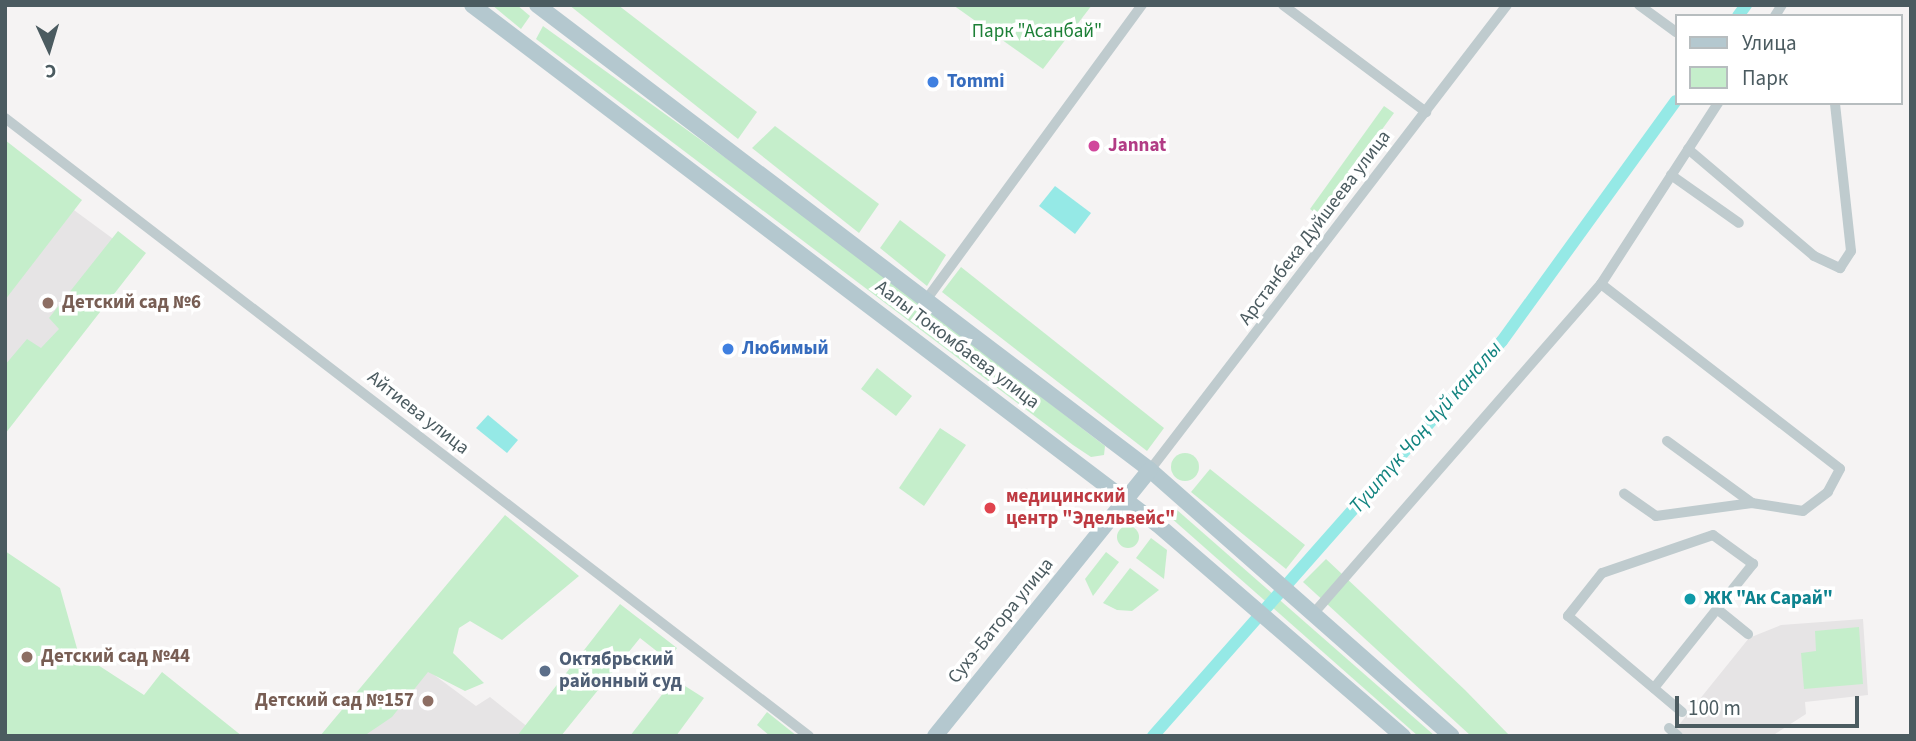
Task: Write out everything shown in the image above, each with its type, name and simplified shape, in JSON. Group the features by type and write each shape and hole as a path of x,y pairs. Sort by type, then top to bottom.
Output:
{"main road":[{"name":"Аалы Токомбаева улица","path":"472,5 1124,498 1249,599 1403,736"},
{"name":"Аалы Токомбаева улица","path":"537,5 1150,470 1452,736"},
{"name":"Сухэ-Батора улица","path":"936,736 1124,498 1150,470"}],"street":[{"path":"926,300 1142,5"},
{"path":"1283,5 1426,112"},
{"name":"Арстанбека Дуйшеева улица","path":"1150,470 1507,5"},
{"path":"1639,5 1674,31"},
{"path":"1308,610 1601,284 1717,105"},
{"path":"1688,149 1814,256 1840,268 1851,251 1835,105"},
{"name":"Айтиева улица","path":"5,118 809,736"},
{"path":"1671,175 1739,223"},
{"path":"1601,284 1840,469 1838,481 1812,508 1752,503 1656,516 1623,494"},
{"path":"1667,441 1752,503"},
{"path":"1654,688 1753,564 1713,535 1602,573 1568,616 1682,712"},
{"path":"1717,609 1748,634"}],"shaded area":[{"name":"Детский сад №6","path":"14,166 131,252 5,412 5,179"},
{"path":"1863,619 1868,695 1805,702 1806,714 1772,736 1670,736 1749,638 1781,625"},
{"name":"Детский сад №157","path":"418,663 476,706 490,697 539,736 360,736"}],"green space":[{"path":"492,5 517,5 530,16 521,29"},
{"path":"569,5 618,5 757,112 738,139"},
{"name":"Парк \"Асанбай\"","path":"953,5 1092,5 1043,69"},
{"path":"543,26 831,234 1105,446 1104,455 1091,457 1073,445 536,39"},
{"path":"1384,106 1394,113 1319,216 1310,209"},
{"path":"775,126 879,204 859,233 752,148"},
{"path":"5,140 82,200 5,300"},
{"path":"900,220 946,255 927,286 880,248"},
{"path":"118,231 146,253 5,434 5,365 27,339 41,348 59,329 49,318"},
{"path":"961,267 1164,428 1147,451 942,292"},
{"path":"877,368 912,396 896,416 861,389"},
{"path":"940,428 966,445 924,506 899,488"},
{"path":"1185,453 1195,457 1199,467 1195,477 1185,481 1175,477 1171,467 1175,457"},
{"path":"1210,469 1305,545 1286,569 1191,492"},
{"path":"1177,510 1435,736 1418,736 1170,517"},
{"path":"505,515 579,576 502,640 470,621 459,628 453,653 484,683 465,691 428,672 392,717 364,736 320,736"},
{"path":"1128,526 1136,529 1139,537 1136,545 1128,548 1120,545 1117,537 1120,529"},
{"path":"1151,538 1167,550 1164,579 1136,558"},
{"path":"5,551 60,588 78,652 144,695 162,672 242,736 5,736"},
{"path":"1106,552 1119,562 1093,596 1085,579"},
{"path":"1326,559 1510,736 1471,736 1303,582"},
{"path":"1130,568 1159,590 1132,611 1117,610 1103,603"},
{"path":"620,604 677,648 668,660 640,638 561,736 517,736"},
{"path":"1859,627 1863,684 1804,689 1801,653 1816,651 1815,631"},
{"path":"674,679 704,698 676,736 630,736"},
{"path":"767,712 797,736 770,736 757,725"}],"water":[{"path":"1055,186 1091,213 1075,234 1039,206"},
{"path":"488,415 518,440 507,453 476,428"}],"waterway":[{"name":"Түштүк Чоң Чүй каналы","path":"1739,14 1746,5"},
{"name":"Түштүк Чоң Чүй каналы","path":"1153,736 1502,341 1674,104"}],"place":[{"name":"Tommi","path":"933,82"},
{"name":"Jannat","path":"1094,146"},
{"name":"Детский сад №6","path":"48,303"},
{"name":"Любимый","path":"728,349"},
{"name":"медицинский центр \"Эдельвейс\"","path":"990,508"},
{"name":"ЖК \"Ак Сарай\"","path":"1690,599"},
{"name":"Детский сад №44","path":"27,657"},
{"name":"Октябрьский районный суд","path":"545,671"},
{"name":"Детский сад №157","path":"428,701"}]}
